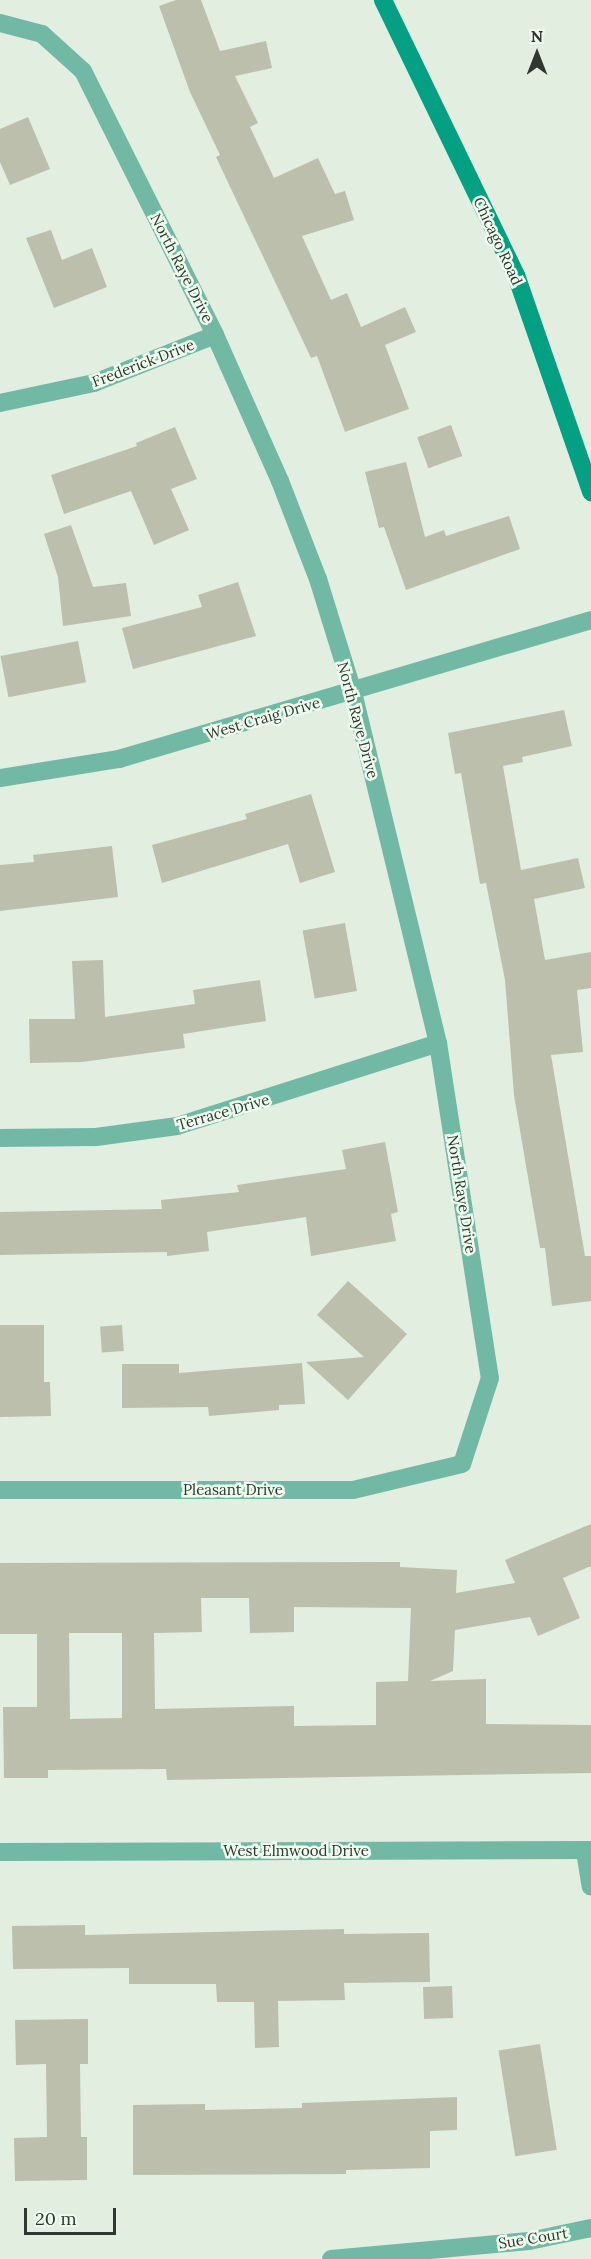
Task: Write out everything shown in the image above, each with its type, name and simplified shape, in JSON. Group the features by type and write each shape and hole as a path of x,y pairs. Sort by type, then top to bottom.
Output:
{"street":[{"name":"Chicago Road","path":"383,0 516,275 591,492"},
{"name":"North Raye Drive","path":"0,23 42,34 83,71 215,334 284,492 318,579 353,692 438,1043 490,1378 462,1464"},
{"name":"Frederick Drive","path":"0,403 94,383 215,334"},
{"name":"West Craig Drive","path":"0,778 119,759 353,692 591,620"},
{"name":"Terrace Drive","path":"0,1138 96,1137 177,1126 438,1043"},
{"name":"Pleasant Drive","path":"0,1490 353,1490 462,1464"},
{"name":"West Elmwood Drive","path":"0,1852 588,1850"},
{"path":"588,1850 591,1887"},
{"name":"Sue Court","path":"331,2259 529,2241 591,2228"}],"building":[{"path":"176,0 201,0 220,51 266,41 272,68 235,76 258,123 250,127 274,178 318,158 335,194 345,191 354,220 302,236 331,300 347,293 361,327 405,307 416,332 385,345 409,409 345,432 317,356 311,358 216,157 220,155 190,92 159,6"},
{"path":"28,117 50,169 10,185 0,162 0,129"},
{"path":"51,230 62,260 92,248 107,287 54,308 26,238"},
{"path":"451,425 462,456 428,468 417,437"},
{"path":"175,427 197,479 171,489 189,530 154,545 131,491 64,514 51,475 137,446 136,443"},
{"path":"406,462 425,537 444,530 446,536 509,516 520,549 406,590 384,527 379,528 365,472"},
{"path":"71,525 93,587 126,583 131,616 63,626 58,577 44,534"},
{"path":"238,582 256,636 133,669 122,628 202,607 198,595"},
{"path":"78,641 86,682 8,697 0,656"},
{"path":"564,710 572,746 522,757 523,762 503,766 521,870 578,858 585,888 534,899 545,960 591,952 591,988 577,990 583,1052 551,1055 585,1256 591,1256 591,1301 552,1306 545,1248 540,1248 514,1095 505,980 486,883 480,884 461,773 455,774 448,733"},
{"path":"311,794 335,872 300,883 288,844 162,883 152,845 247,819 245,814"},
{"path":"112,846 118,897 0,911 0,865 34,862 33,855"},
{"path":"345,923 357,991 315,998 303,930"},
{"path":"103,960 105,1017 195,1004 193,990 260,980 266,1021 183,1034 185,1048 82,1062 30,1063 29,1019 75,1019 72,961"},
{"path":"385,1142 398,1212 391,1214 396,1241 311,1256 306,1217 207,1232 209,1251 167,1256 167,1252 0,1255 0,1212 162,1209 161,1200 239,1192 237,1185 346,1169 342,1150"},
{"path":"348,1281 407,1334 348,1400 306,1362 364,1357 317,1315"},
{"path":"0,1325 44,1325 44,1382 50,1382 51,1416 0,1417"},
{"path":"122,1325 124,1351 102,1352 100,1327"},
{"path":"302,1363 305,1404 279,1405 279,1410 209,1416 208,1407 122,1408 122,1364 179,1364 179,1373"},
{"path":"591,1524 591,1566 563,1578 580,1618 538,1636 530,1617 455,1630 453,1671 430,1681 486,1679 486,1724 591,1725 591,1773 167,1780 166,1769 48,1770 48,1778 4,1778 3,1707 37,1707 37,1634 0,1634 0,1563 400,1562 400,1567 457,1570 456,1593 515,1583 505,1560","holes":["201,1598 249,1598 250,1633 294,1632 294,1607 411,1608 408,1681 376,1682 376,1725 294,1726 294,1706 155,1709 154,1633 202,1632","69,1633 122,1633 122,1718 70,1719"]},
{"path":"85,1925 85,1935 344,1929 344,1934 429,1933 430,1982 344,1983 345,2000 278,2001 279,2047 255,2048 254,2002 217,2002 216,1984 129,1984 129,1968 13,1969 12,1926"},
{"path":"452,1986 453,2018 424,2019 423,1987"},
{"path":"88,2019 88,2064 80,2064 81,2137 87,2137 87,2180 15,2181 14,2138 47,2137 46,2064 16,2065 15,2020"},
{"path":"540,2044 557,2150 515,2156 499,2051"},
{"path":"457,2097 457,2130 430,2131 430,2168 346,2170 346,2174 133,2175 133,2105 205,2104 205,2110 302,2108 302,2103"}]}
